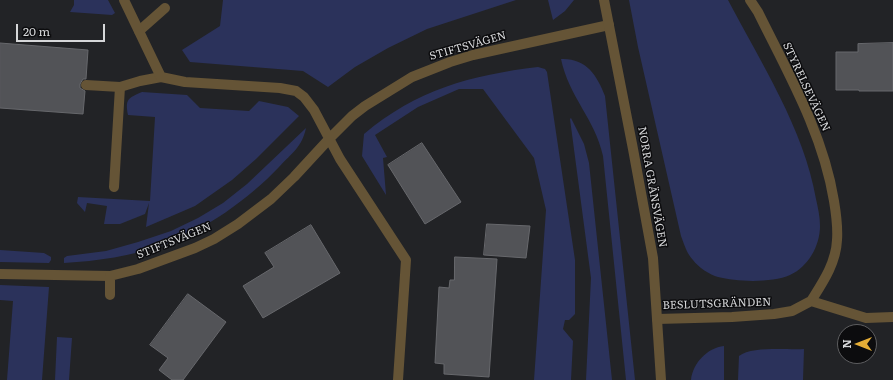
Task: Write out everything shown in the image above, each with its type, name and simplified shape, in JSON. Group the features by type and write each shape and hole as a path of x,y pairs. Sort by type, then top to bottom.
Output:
{"street":[{"path":"124,0 161,77"},
{"name":"NORRA GRÄNSVÄGEN","path":"604,0 653,258 661,380"},
{"name":"STYRELSEVÄGEN","path":"750,0 758,12 812,124 824,155 831,186 837,240 827,277 811,301"},
{"path":"139,31 165,8"},
{"name":"STIFTSVÄGEN","path":"0,274 110,276 157,263 195,248 238,224 271,199 352,116 365,106 412,77 473,55 609,25"},
{"path":"86,86 120,87 161,77 185,82 280,88 296,91 304,97 314,110 340,159 406,260 398,380"},
{"path":"114,187 120,87"},
{"path":"110,276 110,295"},
{"path":"811,301 866,318 893,317"},
{"name":"BESLUTSGRÄNDEN","path":"657,318 732,317 774,314 792,311 811,301"}],"shaded area":[{"path":"74,0 108,0 115,13 112,15 70,12 74,5"},
{"path":"223,0 516,0 427,29 388,48 355,67 328,87 303,71 190,62 182,50 220,26"},
{"path":"548,0 574,0 565,11 553,20"},
{"path":"629,0 728,0 792,122 810,173 819,212 820,223 818,241 812,255 802,267 790,275 783,278 754,281 726,279 715,276 704,270 695,263 689,255 681,236 638,47"},
{"path":"561,59 577,61 589,69 598,81 605,96 635,380 626,380 603,156 594,131 570,85"},
{"path":"538,67 545,69 547,72 575,260 575,314 569,320 565,320 563,329 573,341 571,380 534,380 546,210 534,158 483,89 459,89 418,107 375,135 387,157 383,158 386,195 362,156 364,134 404,106 445,87 467,80 513,70"},
{"path":"142,92 187,95 200,108 249,111 259,101 288,107 299,116 256,159 232,180 195,206 146,227 149,203 145,214 120,224 104,224 107,206 87,203 85,212 77,203 78,197 150,201 155,117 128,115 127,110 127,102 133,96"},
{"path":"571,118 584,144 589,163 612,380 586,380 591,278"},
{"path":"306,128 302,140 296,149 267,179 226,212 194,231 163,245 127,255 64,263 64,258 67,256 106,251 138,242 171,231 198,218 223,203 247,184"},
{"path":"0,250 44,253 51,257 51,260 49,263 0,262"},
{"path":"0,285 49,287 42,380 7,380 13,301 0,300"},
{"path":"57,337 72,338 69,380 55,380"},
{"path":"724,346 724,380 691,380 692,374 702,357 718,347"},
{"path":"770,349 804,349 803,380 738,380 739,356 745,353"}],"building":[{"path":"0,43 88,50 86,79 83,79 80,84 80,88 85,91 83,114 0,108"},
{"path":"893,43 893,91 836,90 836,52 858,52 858,44"},
{"path":"422,143 461,202 425,224 388,165"},
{"path":"487,224 530,226 526,258 484,255"},
{"path":"311,225 340,273 263,318 243,286 274,267 265,253"},
{"path":"455,257 497,259 489,377 444,374 444,364 435,363 439,287 449,288 450,280 454,280"},
{"path":"188,294 226,322 183,380 172,380 159,370 168,358 150,345"}]}
